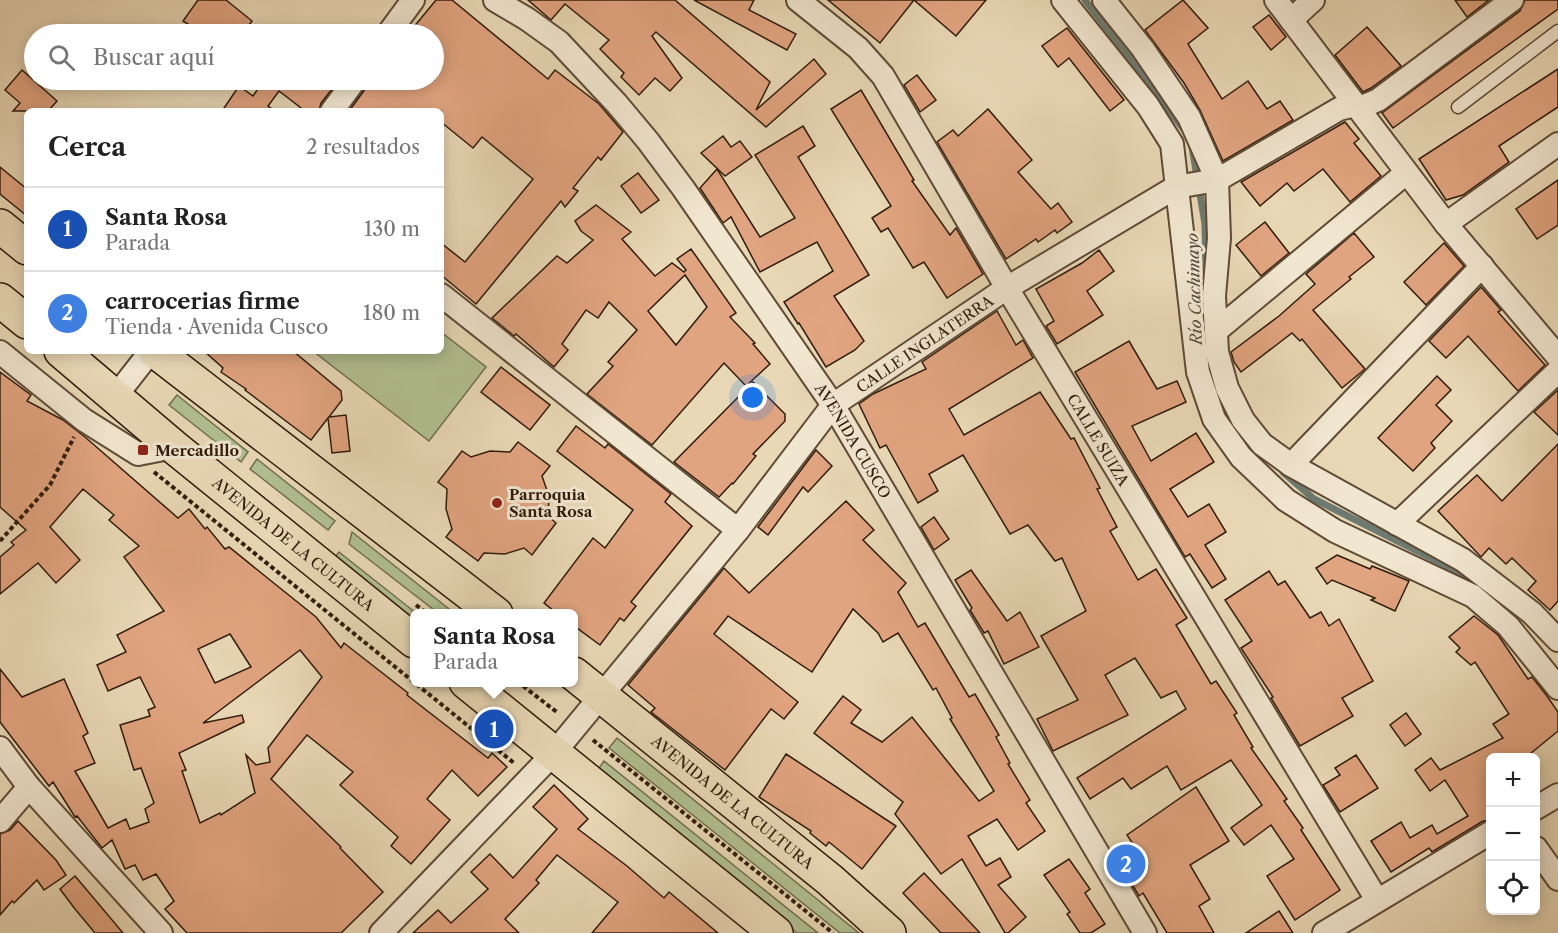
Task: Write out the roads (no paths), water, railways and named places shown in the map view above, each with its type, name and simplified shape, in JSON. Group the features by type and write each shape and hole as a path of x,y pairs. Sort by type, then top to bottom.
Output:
{"highway":[{"path":"0,226 24,246"},
{"path":"0,300 24,320"},
{"name":"AVENIDA DE LA CULTURA","path":"65,354 115,397 164,459 410,638"},
{"path":"157,354 489,609"},
{"name":"AVENIDA DE LA CULTURA","path":"578,678 830,880 889,933"},
{"path":"472,687 776,933"}],"street":[{"path":"395,24 413,0"},
{"name":"AVENIDA CUSCO","path":"495,0 559,42 648,141 833,405 1145,933"},
{"path":"1062,0 1148,106 1172,144 1198,372 1214,419 1240,457 1286,500 1335,531 1473,596 1508,626 1558,688"},
{"path":"1104,0 1143,50 1190,117 1211,181 1218,238 1214,296 1217,352 1227,388 1243,420 1262,444 1291,465 1464,560 1532,614 1558,640"},
{"path":"1276,0 1446,224 1558,357"},
{"path":"1291,20 1313,0"},
{"path":"1178,187 1211,181 1339,109 1355,105 1364,106 1378,100 1512,0"},
{"name":"CALLE SUIZA","path":"801,1 858,48 883,76 1007,288 1377,900"},
{"path":"334,108 348,90"},
{"path":"1446,224 1558,144"},
{"path":"1216,331 1407,173"},
{"name":"CALLE INGLATERRA","path":"381,933 555,753 738,530 833,405 1007,288 1178,187"},
{"path":"1291,465 1482,266"},
{"path":"444,297 738,530"},
{"path":"0,352 84,420 138,454 164,459"},
{"path":"115,397 151,354"},
{"path":"1397,524 1558,371"},
{"path":"0,748 29,787 161,933"},
{"path":"0,820 29,787"},
{"path":"1538,807 1558,795"},
{"path":"1324,933 1486,836"},
{"path":"1540,854 1558,879"}],"lane":[{"path":"1458,107 1558,31"}],"waterway":[{"name":"Río Cachimayo","path":"1085,0 1186,132"},
{"name":"Río Cachimayo","path":"1192,147 1205,224 1206,273"},
{"name":"Río Cachimayo","path":"1283,472 1314,499 1471,578"}],"place":[{"name":"Mercadillo","path":"143,450"},
{"name":"Parroquia Santa Rosa","path":"497,503"},
{"name":"Santa Rosa","path":"494,729"},
{"name":"carrocerias firme","path":"1126,864"}]}
